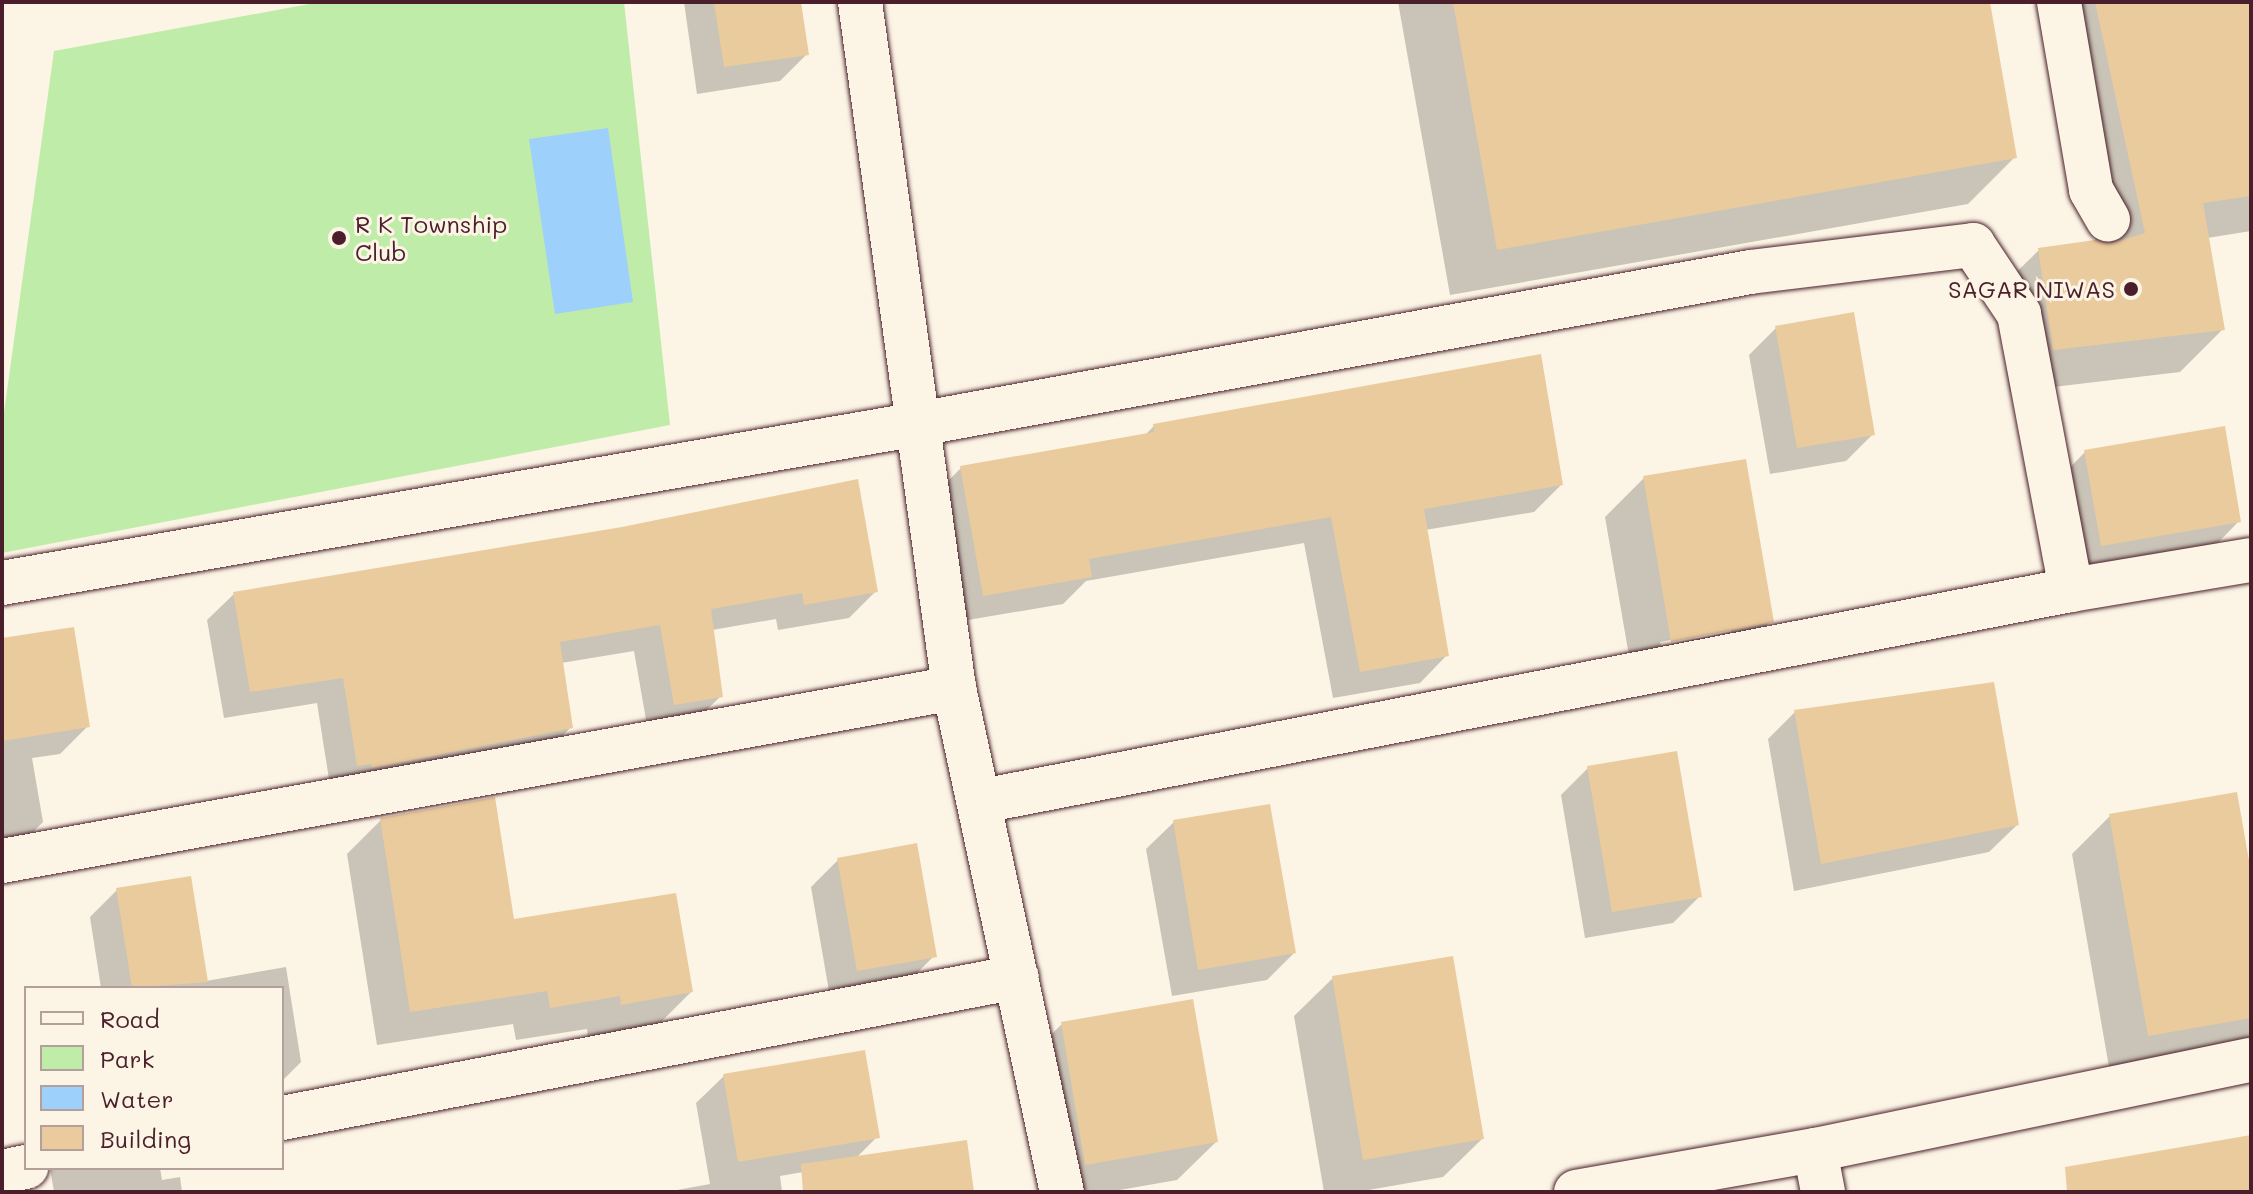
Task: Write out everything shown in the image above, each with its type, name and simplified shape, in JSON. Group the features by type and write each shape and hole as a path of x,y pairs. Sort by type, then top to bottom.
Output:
{"street":[{"path":"860,2 954,688 982,801 1062,1192"},
{"path":"2059,2 2091,190 2108,219"},
{"path":"2,583 918,424 1750,272 1973,245 2019,314 2071,590"},
{"path":"982,801 2071,590 2251,560"},
{"path":"2,861 954,688"},
{"path":"284,1118 1017,977"},
{"path":"1576,1192 1815,1150 2251,1060"},
{"path":"1815,1150 1823,1192"},
{"path":"2,1172 24,1167"}],"green space":[{"name":"R K Township Club","path":"320,2 624,2 670,425 2,553 2,427 54,51"}],"water":[{"path":"608,128 633,302 555,314 529,139"}],"building":[{"path":"714,2 801,2 809,55 724,67"},
{"path":"1453,2 1990,2 2017,158 1497,250"},
{"path":"2095,2 2251,2 2251,196 2203,203 2225,330 2053,350 2038,248 2095,240 2109,244 2145,233"},
{"path":"1854,312 1875,435 1797,448 1775,326"},
{"path":"1541,354 1563,485 1424,509 1449,656 1360,672 1331,517 1089,559 1092,577 983,596 960,466 1154,432 1153,424"},
{"path":"2225,426 2241,522 2101,546 2084,450"},
{"path":"1746,459 1774,622 1671,642 1643,476"},
{"path":"858,479 878,592 804,605 802,593 711,609 723,697 674,705 660,625 560,642 573,728 372,768 371,764 357,766 343,678 250,692 233,592 622,527"},
{"path":"74,627 90,727 2,741 2,638"},
{"path":"1994,682 2019,825 1821,864 1794,710"},
{"path":"1677,751 1702,897 1612,912 1587,766"},
{"path":"2237,792 2251,872 2251,1018 2148,1036 2109,814"},
{"path":"495,797 514,919 676,893 693,992 621,1005 620,996 550,1008 547,991 410,1012 380,818"},
{"path":"1270,804 1296,953 1198,970 1173,820"},
{"path":"917,843 937,957 857,971 837,858"},
{"path":"191,876 208,982 132,986 116,888"},
{"path":"1453,956 1484,1139 1363,1160 1332,976"},
{"path":"1193,999 1218,1142 1085,1165 1061,1022"},
{"path":"865,1050 880,1138 738,1162 723,1074"},
{"path":"2251,1135 2251,1192 2067,1192 2065,1167"},
{"path":"967,1140 974,1192 803,1192 801,1164"}],"place":[{"name":"R K Township Club","path":"339,238"},
{"name":"SAGAR NIWAS","path":"2131,289"}]}
